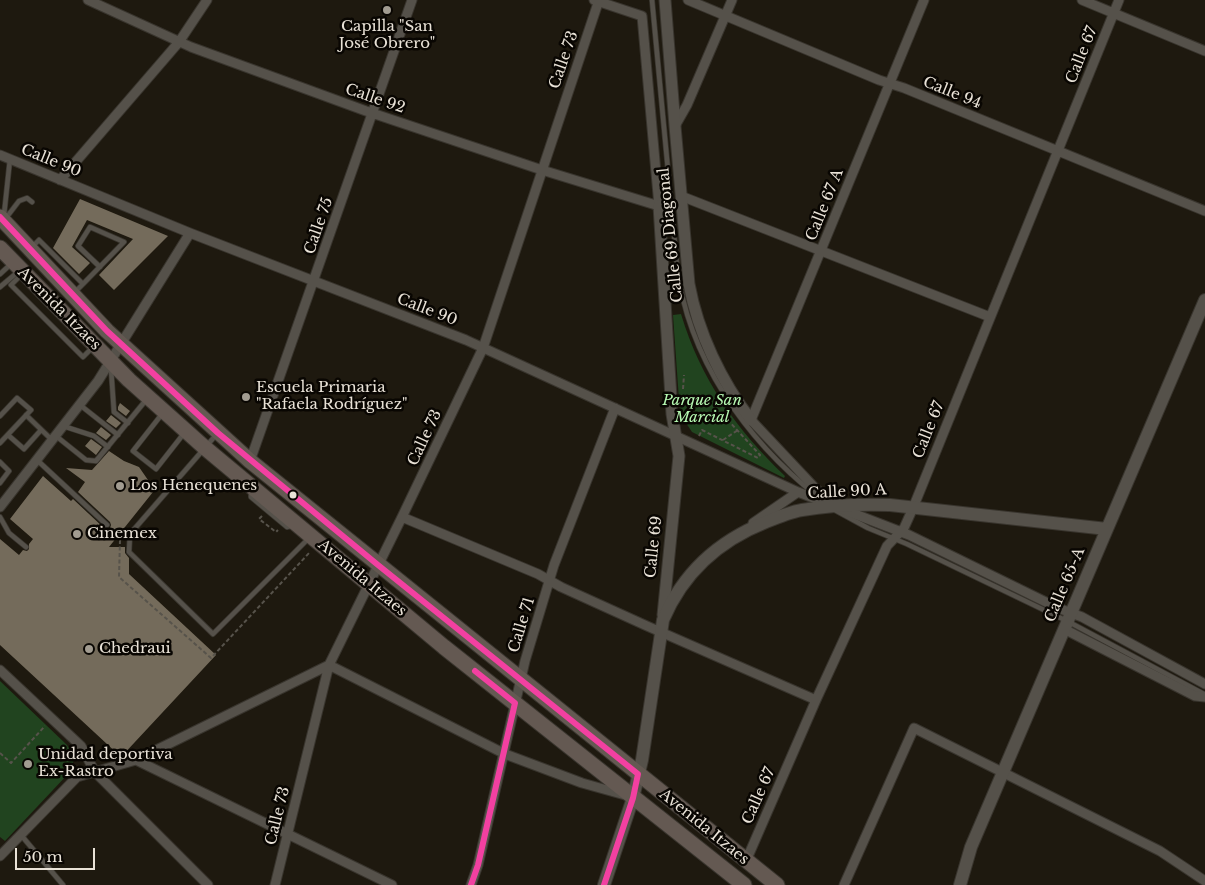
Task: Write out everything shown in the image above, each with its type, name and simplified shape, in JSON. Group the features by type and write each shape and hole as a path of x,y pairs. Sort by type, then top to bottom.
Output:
{"main road":[{"name":"Avenida Itzaes","path":"2,219 72,295 121,344 250,461 777,885"},
{"name":"Avenida Itzaes","path":"10,261 110,361 186,431 205,452 297,524 313,542 369,583 444,647 740,884"},
{"name":"Calle 65-A","path":"960,885 971,847 1002,772 1205,300"},
{"name":"Calle 90 A","path":"662,626 676,593 691,572 712,552 756,526 792,513 831,505 890,505 1106,529"},
{"name":"Calle 69","path":"604,885 633,798 662,626"}],"street":[{"name":"Calle 92","path":"88,0 179,42 373,113 542,170 659,206"},
{"path":"60,180 179,42 207,0"},
{"name":"Calle 75","path":"250,461 412,0"},
{"name":"Calle 69 Diagonal","path":"666,0 689,284 697,318 714,360 738,403 751,420 831,505"},
{"name":"Calle 94","path":"688,0 1205,211"},
{"path":"675,126 687,105 732,0"},
{"name":"Calle 67 A","path":"751,420 924,0"},
{"path":"1082,0 1205,51"},
{"name":"Calle 67","path":"746,861 816,700 887,546 902,533 913,508 1119,0"},
{"path":"597,1 642,16 659,206"},
{"name":"Calle 73","path":"275,885 329,665 483,348 597,1"},
{"name":"Calle 90","path":"3,157 190,233 466,340 798,492 831,505"},
{"path":"681,196 990,317"},
{"name":"Calle 69","path":"659,206 675,436 679,456 662,626"},
{"path":"0,507 80,405 121,344 190,233"},
{"name":"Calle 71","path":"470,885 478,865 521,680 550,580 615,408"},
{"path":"726,542 798,492"},
{"path":"831,505 902,533 1067,621 1195,696 1205,696"},
{"path":"402,517 662,626 816,700"},
{"path":"1067,621 1082,617 1205,684"},
{"path":"0,856 77,778 136,760 329,665 505,754 582,783 633,798"},
{"path":"0,670 81,746 95,772 208,885"},
{"path":"846,884 914,728 1160,851 1205,881"},
{"path":"136,760 392,885"}],"lane":[{"path":"652,0 677,266 682,297 690,326 712,375 751,431 807,488 831,505"},
{"path":"2,219 3,157"},
{"path":"2,219 19,200 27,198 32,202"},
{"path":"72,295 100,267 124,242 90,227 78,246 100,267"},
{"path":"30,250 39,240 83,284"},
{"path":"0,274 10,261"},
{"path":"0,287 10,261"},
{"path":"110,361 114,412 128,423"},
{"path":"26,415 41,430 86,460 96,461 149,397"},
{"path":"0,416 17,398 31,410 0,443"},
{"path":"80,405 118,435"},
{"path":"164,411 133,451 156,469 186,431"},
{"path":"63,426 94,436 108,447"},
{"path":"8,434 24,449 41,430"},
{"path":"218,433 205,452 130,534 129,552 213,634 313,542"},
{"path":"36,460 107,526"},
{"path":"0,462 9,471 0,482"},
{"path":"0,517 9,533 26,547"},
{"path":"902,533 1067,621"},
{"path":"21,835 63,885"}],"path":[{"path":"683,389 684,375"},
{"path":"698,438 702,430 758,458 760,455 726,418"},
{"path":"722,440 738,430"},
{"path":"264,513 259,519 276,532 281,526"},
{"path":"120,540 119,577 211,658 313,542"},
{"path":"0,753 11,763 48,723"}],"green space":[{"name":"Parque San Marcial","path":"681,314 699,361 722,402 751,440 785,476 784,478 692,432 680,414 673,315"},
{"name":"Unidad deportiva Ex-Rastro","path":"0,681 67,745 73,754 74,760 68,774 5,841 0,837"}],"building":[{"path":"80,199 168,236 114,290 99,275 133,239 87,220 72,247 90,263 79,274 53,248"},
{"path":"120,403 130,411 126,416 118,410"},
{"path":"111,415 121,423 116,428 106,421"},
{"path":"101,427 111,435 106,440 96,433"},
{"path":"91,439 102,447 96,455 85,446"},
{"name":"Chedraui","path":"109,451 124,461 139,467 148,480 157,487 109,547 125,547 125,553 129,558 129,574 216,655 121,757 0,645 0,539 19,555 23,550 27,551 29,549 29,544 33,539 10,519 43,476 71,501 73,499 104,528 110,528 110,522 78,492 85,482 66,468 92,470"}],"transit line":[{"path":"0,217 107,331 218,433 378,565 638,774 633,798 604,885"},
{"path":"471,885 478,865 515,703 475,671"}],"place":[{"name":"Capilla \"San José Obrero\"","path":"387,10"},
{"name":"Escuela Primaria \"Rafaela Rodríguez\"","path":"246,397"},
{"name":"Los Henequenes","path":"120,486"},
{"name":"Cinemex","path":"77,534"},
{"name":"Chedraui","path":"89,649"},
{"name":"Unidad deportiva Ex-Rastro","path":"28,764"}]}
